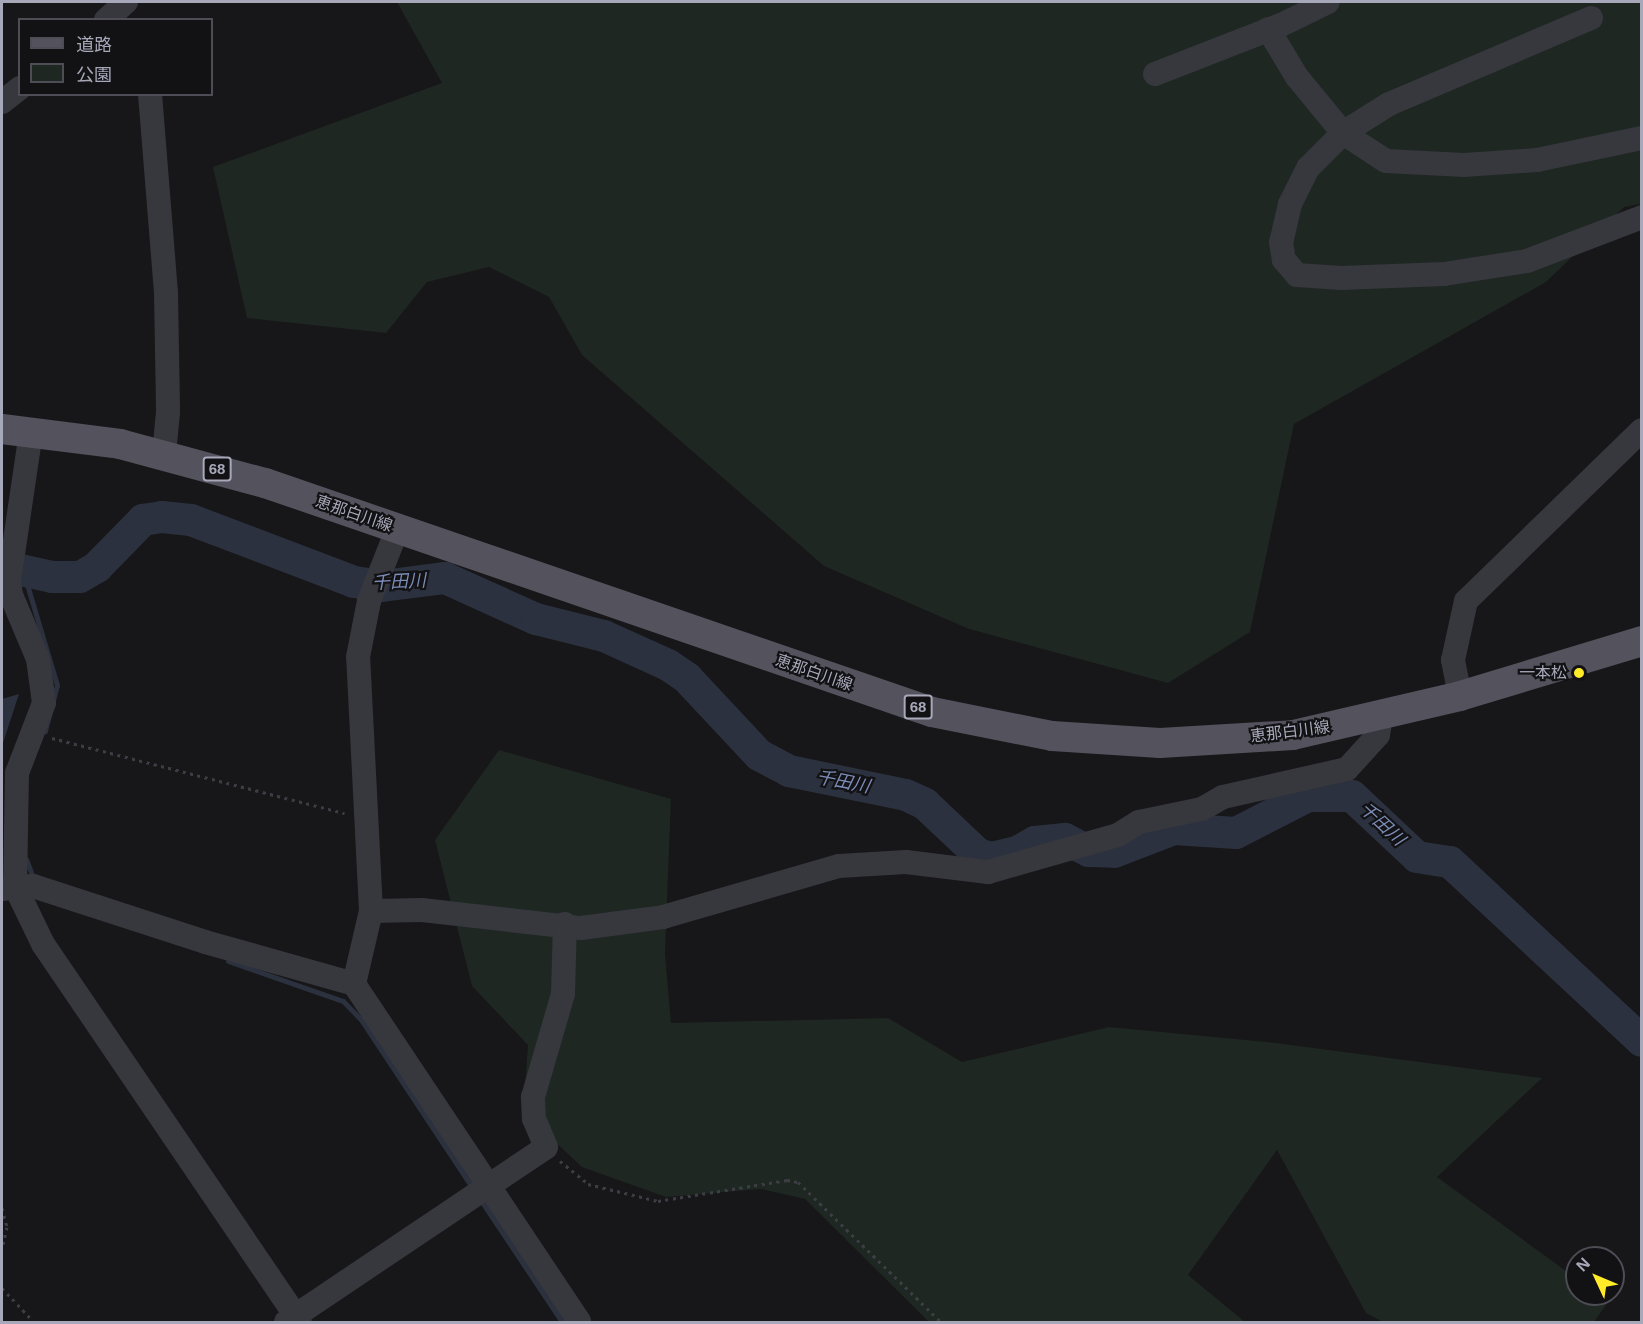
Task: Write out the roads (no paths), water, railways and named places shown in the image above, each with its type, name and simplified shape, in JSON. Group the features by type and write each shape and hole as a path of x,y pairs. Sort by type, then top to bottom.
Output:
{"main road":[{"name":"恵那白川線","path":"16,431 164,454 265,483 833,680 986,725 1090,741 1160,742 1293,735 1460,696 1641,641"}],"street":[{"path":"1155,74 1268,29 1328,2"},
{"path":"1591,18 1389,104 1343,133 1308,168 1286,216 1281,242 1284,260 1297,275 1443,274 1527,261 1641,217"},
{"path":"1268,29 1297,77 1343,133 1386,161 1464,165 1537,160 1641,138"},
{"path":"2,102 18,90"},
{"path":"150,96 166,293 168,412 164,454"},
{"path":"1460,696 1453,660 1466,601 1641,430"},
{"path":"16,431 11,596 38,659 44,686 44,703 17,773 8,887 43,944 294,1320 546,1147 534,1119 533,1098 563,994 566,924"},
{"path":"354,984 371,911 358,657 369,601 383,572 397,530"},
{"path":"371,911 422,910 517,924 566,924 581,928 663,917 839,866 906,862 988,872 1099,842 1139,822 1202,809 1223,797 1347,769 1378,735 1381,715"},
{"path":"8,887 33,886 205,942 354,984 487,1188 579,1323"}],"water":[{"path":"19,694 2,746 2,699"}],"waterway":[{"name":"千田川","path":"2,566 52,577 80,577 97,567 143,520 162,517 191,520 354,582 382,586 445,578 536,619 604,636 668,665 687,678 759,755 789,771 906,795 925,804 978,854 991,858 1017,852 1035,842 1065,839 1089,851 1114,852 1174,829 1236,833 1308,796 1352,796 1417,857 1450,862 1642,1041"},
{"path":"23,571 57,685 45,731"},
{"path":"26,859 34,880"},
{"path":"228,961 343,1001 362,1021 473,1189"},
{"path":"480,1199 562,1322"}],"place":[{"name":"一本松","path":"1579,673"}]}
